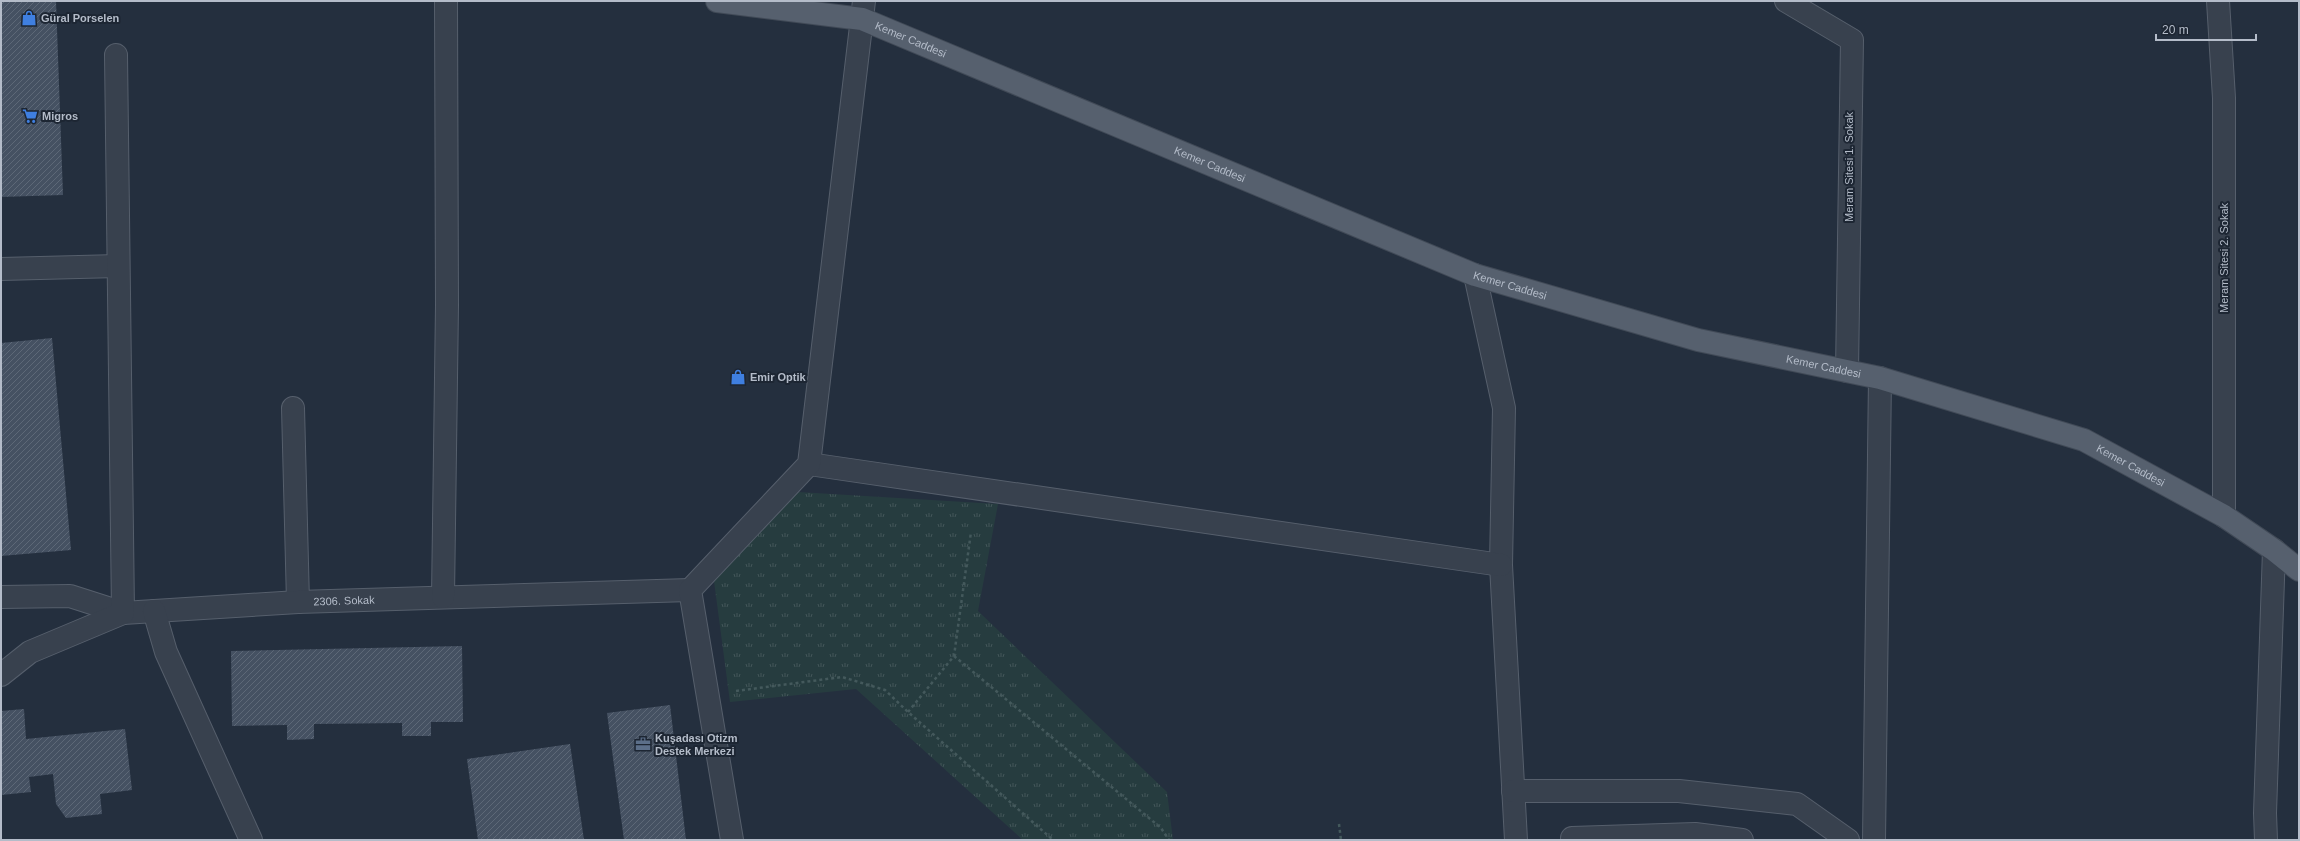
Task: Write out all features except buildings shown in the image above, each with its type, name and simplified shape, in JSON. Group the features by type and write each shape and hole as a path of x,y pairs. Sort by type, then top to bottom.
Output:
{"main road":[{"name":"Kemer Caddesi","path":"717,1 863,10 1475,274 1698,340 1880,378 2084,440 2224,516 2274,550 2299,570"}],"street":[{"path":"443,597 447,305 446,1"},
{"name":"Meram Sitesi 1. Sokak","path":"1786,1 1852,40 1847,371"},
{"name":"Meram Sitesi 2. Sokak","path":"2218,1 2224,98 2224,516"},
{"path":"732,840 690,590 809,464 863,10"},
{"path":"1,675 30,652 123,613 116,55"},
{"path":"1,269 118,266"},
{"path":"1475,274 1504,408 1501,565 1516,840"},
{"path":"1874,840 1880,378"},
{"path":"293,408 298,602"},
{"path":"809,464 1501,565"},
{"path":"2266,840 2274,550"},
{"name":"2306. Sokak","path":"1,597 70,596 123,613 298,602 690,590"},
{"path":"154,611 166,652 251,840"},
{"path":"1513,791 1679,791 1796,804 1848,840"},
{"path":"1572,840 1572,838 1695,834 1742,840"}],"path":[{"path":"908,712 954,656 971,532"},
{"path":"954,656 1161,828 1169,840"},
{"path":"708,696 760,686 842,677 885,690 1053,840"},
{"path":"1340,824 1341,840"}],"green space":[{"path":"798,492 998,504 978,611 1167,792 1173,840 1023,840 856,689 730,702 714,581"}],"place":[{"name":"Güral Porselen","path":"29,18"},
{"name":"Migros","path":"30,116"},
{"name":"Emir Optik","path":"738,377"},
{"name":"Kuşadası Otizm Destek Merkezi","path":"643,744"}]}
